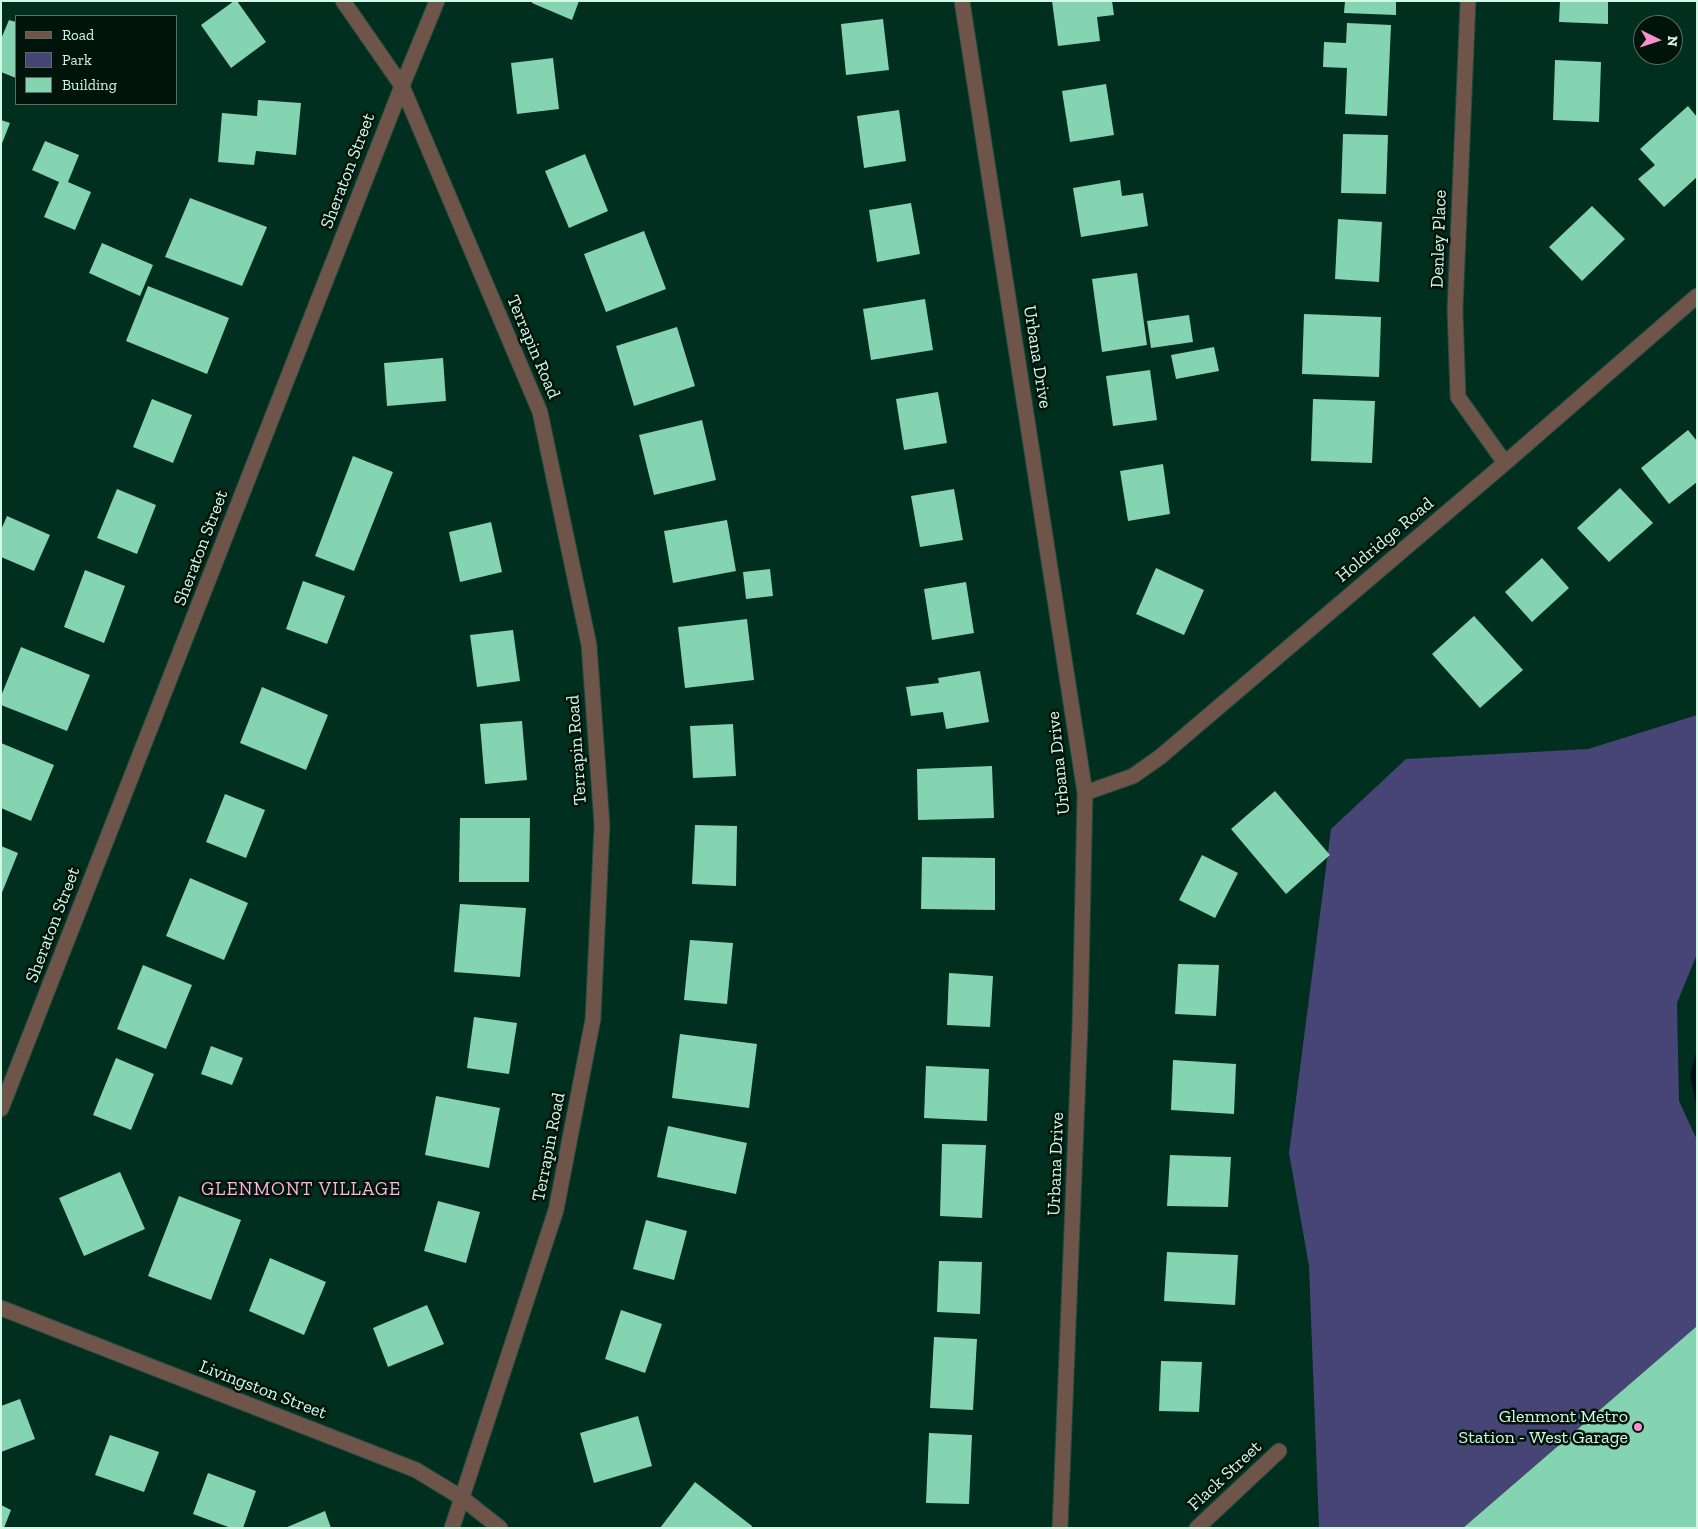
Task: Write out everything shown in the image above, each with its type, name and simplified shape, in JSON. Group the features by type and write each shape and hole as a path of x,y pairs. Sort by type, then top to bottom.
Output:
{"street":[{"name":"Terrapin Road","path":"343,1 402,86 540,412 589,645 602,825 593,1019 556,1210 452,1528"},
{"name":"Sheraton Street","path":"1,1109 437,1"},
{"name":"Urbana Drive","path":"962,1 1085,793 1080,1026 1060,1528"},
{"name":"Denley Place","path":"1468,1 1455,310 1458,397 1505,463"},
{"name":"Holdridge Road","path":"1085,793 1133,776 1160,757 1505,463 1697,296"},
{"name":"Livingston Street","path":"1,1308 416,1470 462,1498 500,1528"},
{"name":"Flack Street","path":"1196,1528 1279,1451"}],"green space":[{"path":"1697,715 1697,954 1677,1003 1679,1101 1697,1140 1697,1326 1463,1528 1319,1528 1309,1266 1289,1153 1331,829 1406,759 1588,749"}],"shaded area":[{"path":"1697,1049 1697,1107 1690,1076"}],"building":[{"path":"234,1 237,1 266,42 231,68 201,25"},
{"path":"532,1 579,1 572,20 532,3"},
{"path":"1052,1 1112,1 1114,15 1097,17 1100,41 1058,46"},
{"path":"1345,1 1396,1 1396,15 1344,13"},
{"path":"1560,1 1608,1 1608,24 1559,22"},
{"path":"883,19 889,70 846,75 841,24"},
{"path":"9,20 15,22 15,78 1,72 1,39"},
{"path":"1347,23 1391,25 1387,116 1345,114 1347,68 1323,67 1324,42 1346,43"},
{"path":"553,58 559,109 517,114 511,63"},
{"path":"1555,60 1601,62 1599,122 1553,120"},
{"path":"1106,84 1114,135 1070,142 1062,91"},
{"path":"258,100 301,103 296,155 256,151 254,165 218,162 222,113 257,116"},
{"path":"1688,106 1697,117 1697,177 1664,207 1638,179 1655,165 1640,149"},
{"path":"899,110 906,161 864,168 857,116"},
{"path":"1,120 10,123 1,146"},
{"path":"1343,134 1388,135 1386,194 1341,193"},
{"path":"45,141 79,155 68,182 91,192 75,230 44,217 59,182 32,170"},
{"path":"585,154 608,211 569,228 545,171"},
{"path":"1120,180 1122,196 1143,193 1148,226 1081,237 1073,188"},
{"path":"190,198 267,227 242,286 165,257"},
{"path":"911,203 920,254 877,262 869,210"},
{"path":"1592,206 1625,239 1582,281 1549,247"},
{"path":"1338,219 1382,222 1379,282 1335,279"},
{"path":"644,231 666,289 606,312 584,254"},
{"path":"102,243 153,265 140,296 89,273"},
{"path":"1137,273 1147,345 1102,352 1092,279"},
{"path":"148,286 229,318 207,374 126,341"},
{"path":"925,299 933,350 871,360 863,309"},
{"path":"1304,314 1381,317 1379,377 1302,374"},
{"path":"1189,315 1193,342 1151,348 1147,321"},
{"path":"677,327 695,386 634,406 616,346"},
{"path":"1214,347 1219,371 1176,379 1171,355"},
{"path":"443,358 446,401 387,406 384,363"},
{"path":"1150,370 1157,420 1113,426 1106,376"},
{"path":"938,392 947,443 904,450 896,399"},
{"path":"152,399 192,415 173,463 133,447"},
{"path":"1313,399 1375,401 1372,463 1311,461"},
{"path":"702,420 716,480 654,495 639,435"},
{"path":"1688,430 1697,441 1697,482 1669,504 1641,468"},
{"path":"353,456 393,472 354,571 315,556"},
{"path":"1163,464 1170,514 1128,521 1120,471"},
{"path":"1620,488 1653,523 1609,562 1577,528"},
{"path":"117,489 156,505 137,554 97,538"},
{"path":"954,489 963,540 920,547 911,496"},
{"path":"7,516 50,535 34,571 1,557 1,530"},
{"path":"727,520 736,571 673,583 664,531"},
{"path":"491,522 502,572 460,582 449,532"},
{"path":"1542,558 1569,588 1532,622 1505,592"},
{"path":"1156,568 1204,590 1184,635 1136,614"},
{"path":"770,569 773,596 746,599 743,572"},
{"path":"85,570 125,586 104,643 64,627"},
{"path":"303,581 345,596 327,644 286,629"},
{"path":"966,582 974,633 932,640 924,589"},
{"path":"1474,616 1523,670 1480,708 1432,654"},
{"path":"747,619 754,680 685,688 678,627"},
{"path":"513,630 520,681 477,687 470,635"},
{"path":"21,647 90,675 67,731 1,705 1,696"},
{"path":"980,671 989,722 946,729 943,712 911,716 906,687 939,683 938,678"},
{"path":"262,687 328,715 306,770 240,743"},
{"path":"522,721 527,780 485,784 480,724"},
{"path":"733,724 736,776 693,778 690,726"},
{"path":"1,743 54,765 31,821 1,808"},
{"path":"992,766 994,818 918,820 917,769"},
{"path":"1275,791 1330,855 1286,894 1231,829"},
{"path":"225,794 265,810 246,858 206,842"},
{"path":"460,818 530,818 529,882 459,882"},
{"path":"695,825 737,826 736,886 692,884"},
{"path":"1,846 18,853 1,895"},
{"path":"1202,855 1238,873 1215,918 1179,900"},
{"path":"922,857 995,858 995,910 921,909"},
{"path":"190,878 248,903 224,960 166,936"},
{"path":"460,904 526,908 520,977 454,972"},
{"path":"690,940 733,943 727,1004 684,1000"},
{"path":"1178,964 1219,965 1216,1016 1175,1014"},
{"path":"143,965 192,985 166,1049 117,1029"},
{"path":"949,973 993,976 990,1027 947,1025"},
{"path":"474,1017 517,1023 509,1074 467,1068"},
{"path":"680,1034 757,1044 749,1108 672,1098"},
{"path":"211,1046 243,1058 232,1085 201,1074"},
{"path":"116,1058 154,1074 131,1130 93,1115"},
{"path":"1173,1060 1236,1064 1234,1114 1171,1110"},
{"path":"926,1066 989,1069 987,1121 924,1118"},
{"path":"436,1096 500,1108 489,1168 425,1155"},
{"path":"668,1126 747,1143 736,1194 657,1177"},
{"path":"942,1144 986,1145 982,1218 940,1216"},
{"path":"1170,1155 1231,1157 1228,1207 1167,1206"},
{"path":"120,1172 145,1229 84,1256 59,1198"},
{"path":"179,1196 241,1220 211,1300 148,1276"},
{"path":"438,1201 480,1212 466,1263 424,1251"},
{"path":"646,1220 687,1231 674,1280 633,1269"},
{"path":"1167,1252 1238,1255 1235,1305 1164,1301"},
{"path":"270,1258 326,1282 304,1335 249,1311"},
{"path":"939,1261 982,1262 980,1314 937,1312"},
{"path":"427,1305 444,1344 388,1367 373,1328"},
{"path":"621,1310 662,1324 645,1373 605,1359"},
{"name":"Glenmont Metro Station - West Garage","path":"1697,1326 1697,1528 1463,1528"},
{"path":"934,1337 977,1339 973,1410 930,1408"},
{"path":"1161,1361 1202,1362 1199,1412 1159,1411"},
{"path":"20,1399 35,1439 1,1452 1,1406"},
{"path":"638,1416 652,1466 594,1483 580,1433"},
{"path":"929,1433 972,1435 969,1504 926,1503"},
{"path":"110,1435 159,1452 144,1492 95,1475"},
{"path":"208,1473 256,1491 243,1528 231,1528 193,1514"},
{"path":"695,1482 752,1526 751,1528 660,1528"},
{"path":"1,1505 11,1510 4,1528 1,1528"},
{"path":"325,1511 331,1528 285,1528"}],"place":[{"name":"Glenmont Metro Station - West Garage","path":"1638,1427"}],"district":[{"name":"GLENMONT VILLAGE","path":"301,1190"}]}
